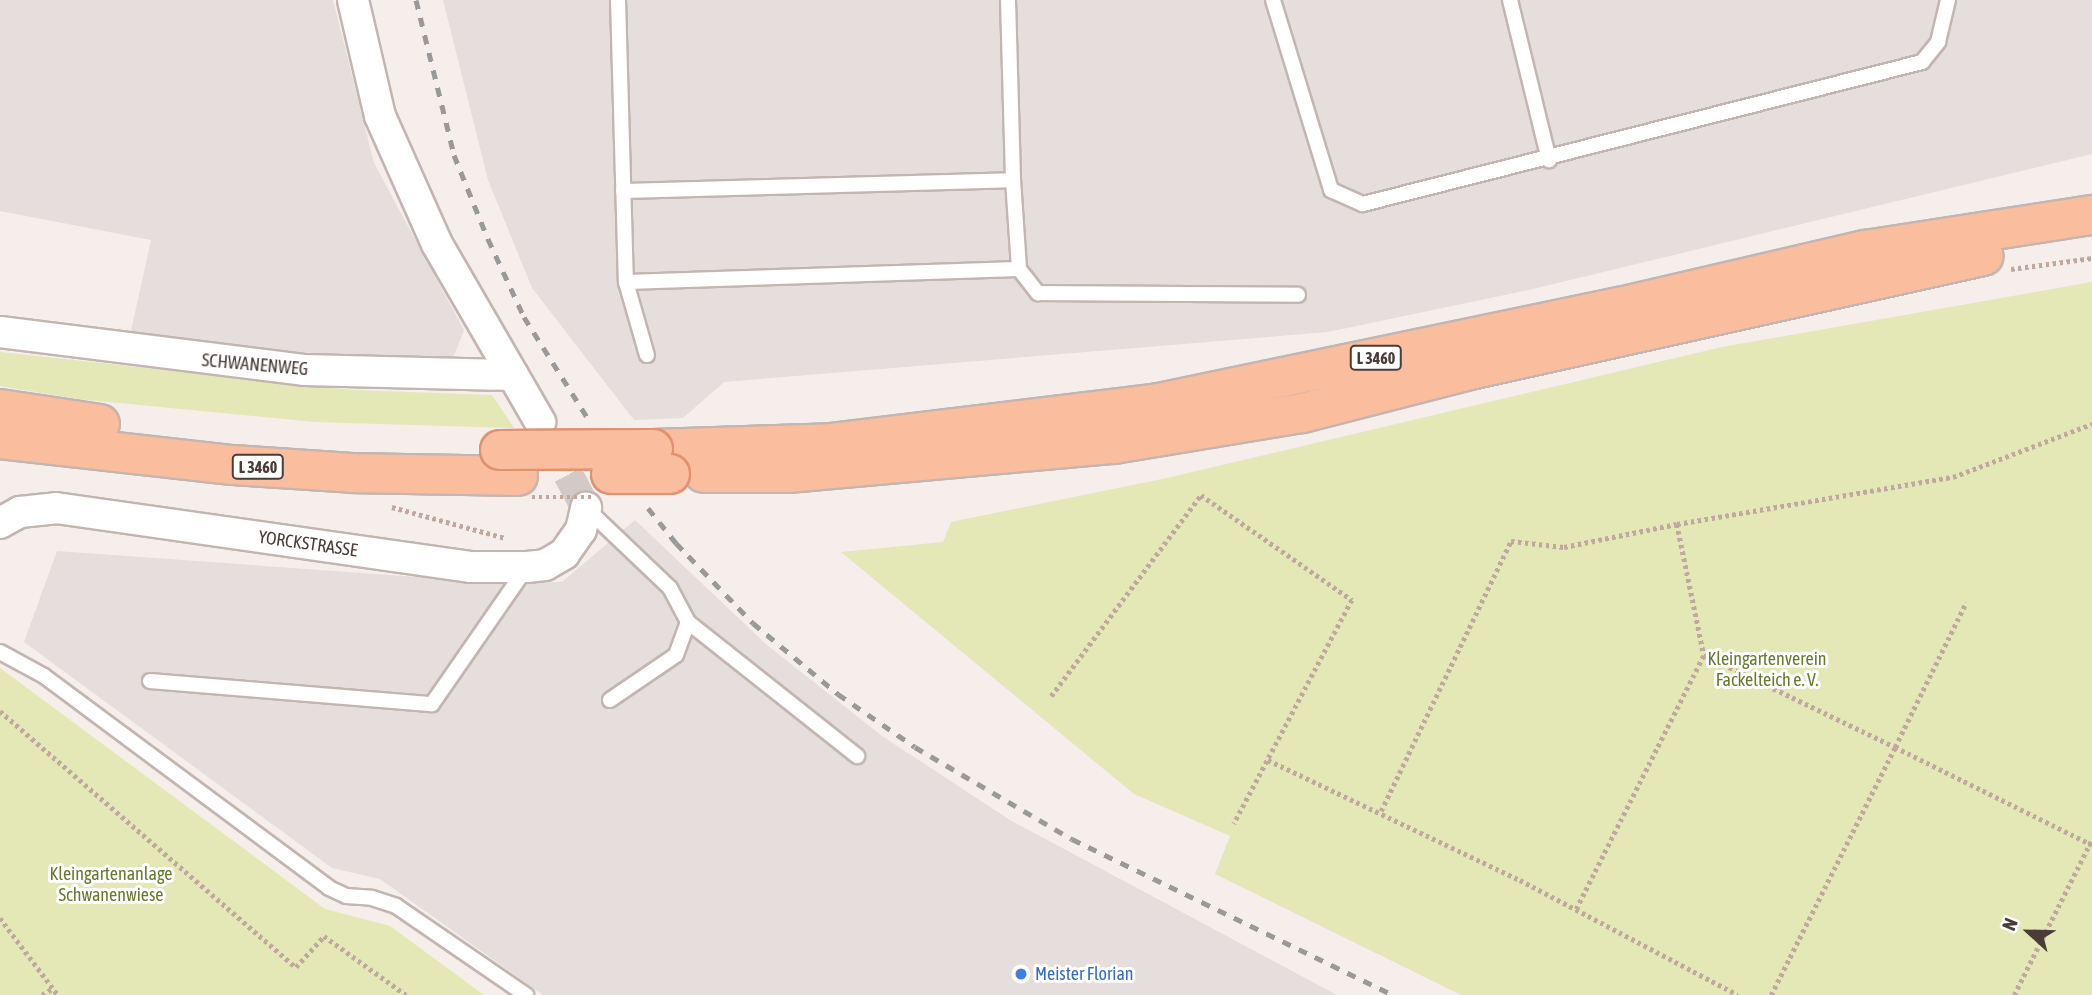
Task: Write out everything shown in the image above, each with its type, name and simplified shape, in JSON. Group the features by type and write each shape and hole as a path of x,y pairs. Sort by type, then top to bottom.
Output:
{"main road":[{"name":"L 3460","path":"0,439 233,465 662,461 1159,403 1620,307 1865,250 2092,215"},
{"name":"L 3460","path":"662,461 788,473 1127,442 1302,413 1872,278 2092,240"},
{"name":"L 3460","path":"0,409 207,438 509,463"}],"street":[{"path":"353,0 380,116 437,244 540,422"},
{"name":"SCHWANENWEG","path":"0,332 304,370 513,375"},
{"name":"YORCKSTRASSE","path":"0,523 20,512 56,508 470,566 527,568 545,565 564,554 581,530 586,508"}],"lane":[{"path":"618,0 626,282 648,355"},
{"path":"1008,0 1013,180 1019,269 1038,293 1298,295"},
{"path":"1273,0 1331,190 1363,204 1549,160 1922,62 1938,42 1948,0"},
{"path":"1510,0 1549,160"},
{"path":"623,191 1013,180"},
{"path":"626,282 1019,269"},
{"path":"586,508 670,588 688,622 857,756"},
{"path":"150,681 432,705 527,568"},
{"path":"610,700 676,656 688,622"},
{"path":"0,652 44,676 329,888 346,896 372,898 396,906 526,995"}],"path":[{"path":"1381,811 1511,541 1564,547 1677,524 1952,477 2092,424"},
{"path":"1051,696 1201,495 1352,600 1234,824"},
{"path":"377,503 510,539"},
{"path":"1576,909 1704,655 1677,524"},
{"path":"1770,995 1966,603"},
{"path":"1704,655 2091,843 2014,995"},
{"path":"0,711 296,967 324,936 406,995"},
{"path":"1268,760 1381,811 1576,909 1738,995"},
{"path":"0,918 58,995"},
{"path":"43,995 53,988"}],"shaded area":[{"path":"0,0 333,0 374,163 464,330 454,356 429,361 129,340 151,240 0,211"},
{"path":"443,0 2092,0 2092,154 1533,289 1328,332 724,382 683,418 634,420 532,288 488,180"},
{"path":"635,520 767,645 882,736 1010,820 1337,995 543,995 380,879 332,868 24,642 57,551 500,583 562,582"}],"green space":[{"name":"Kleingartenverein Fackelteich e. V.","path":"2092,282 2092,995 1461,995 1215,874 1230,836 1134,794 841,552 943,542 951,522 1167,478 1722,347"},
{"path":"0,352 352,390 492,395 514,428 316,422 78,399 0,386"},
{"name":"Kleingartenanlage Schwanenwiese","path":"0,668 325,909 390,926 484,995 0,995"}],"tunnel":[{"path":"547,435 586,508"}],"railway":[{"path":"416,0 454,155 488,239 524,317 590,422"},
{"path":"648,508 676,543 753,623 838,694 915,747 1072,839 1393,995"}],"place":[{"name":"Meister Florian","path":"1021,974"}]}
